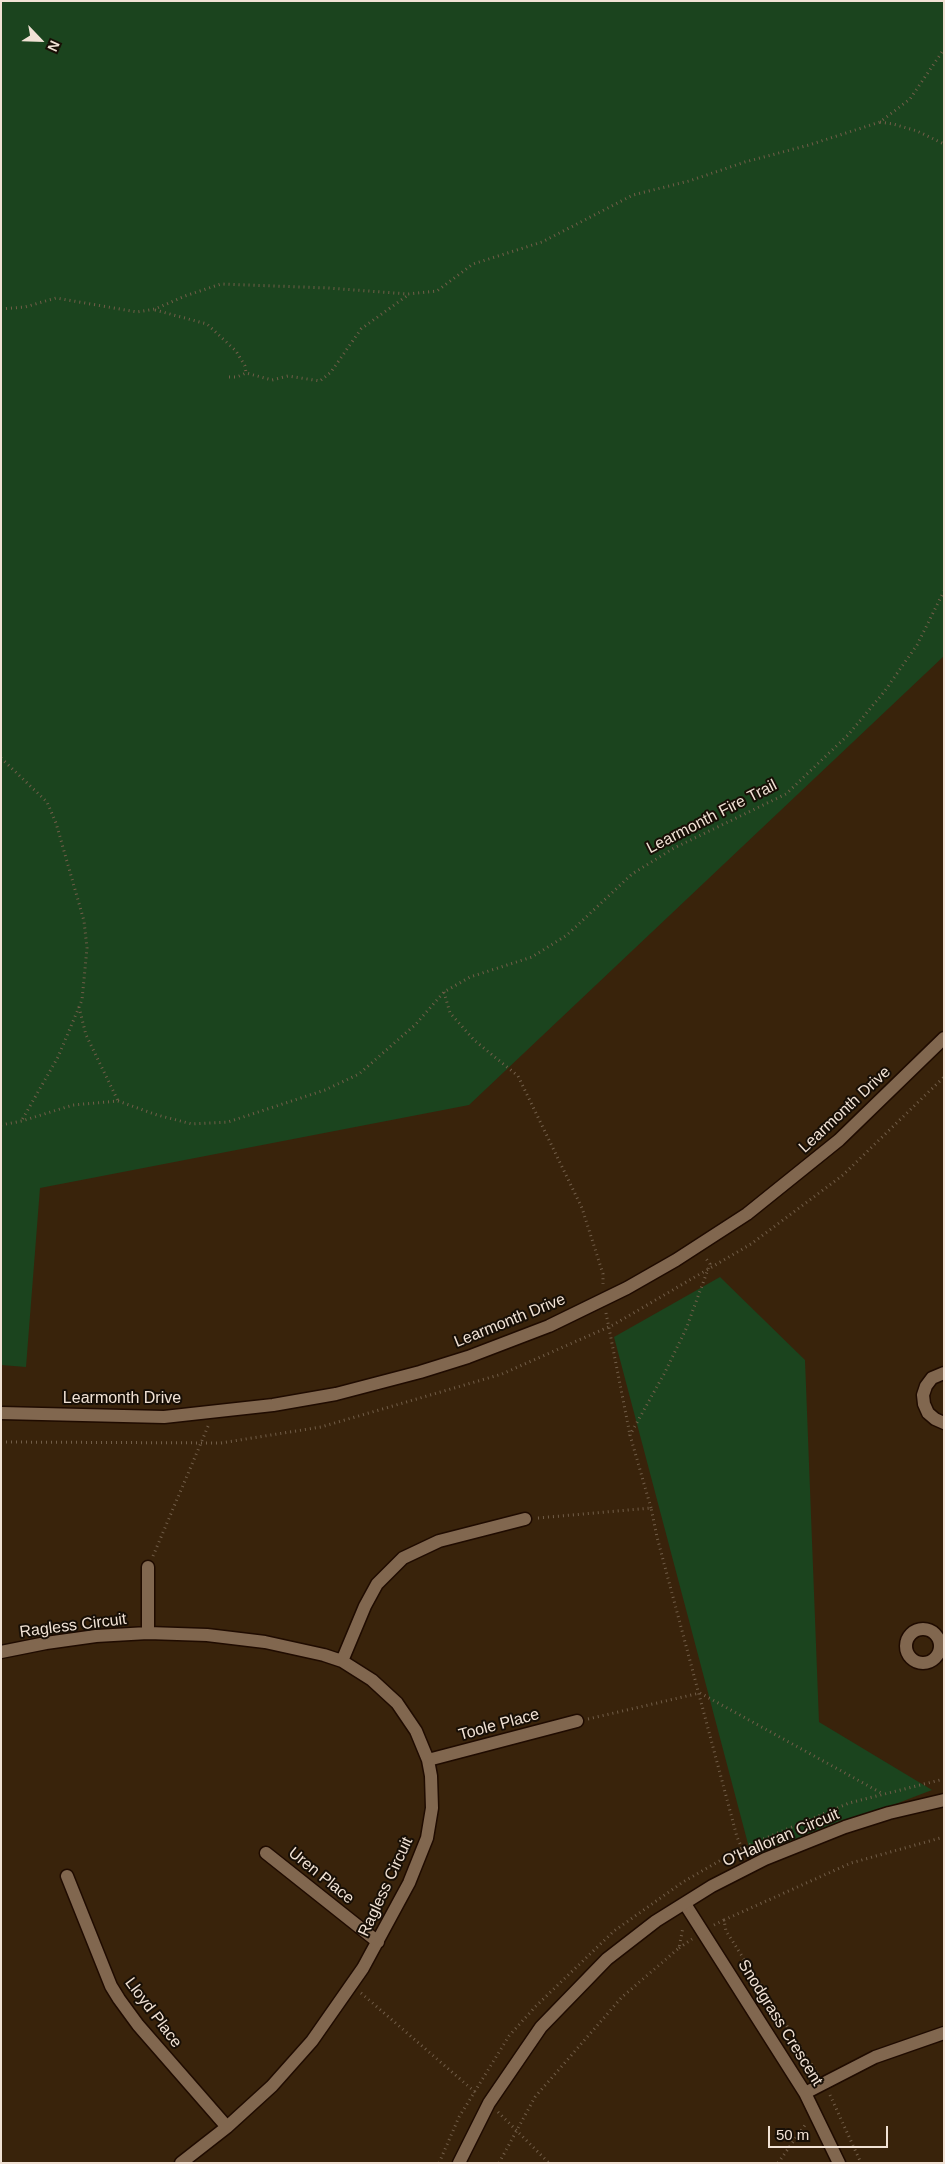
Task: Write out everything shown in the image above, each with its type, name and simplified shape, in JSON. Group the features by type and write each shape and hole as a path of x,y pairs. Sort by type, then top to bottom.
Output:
{"street":[{"name":"Learmonth Drive","path":"1,1412 164,1417 273,1405 336,1394 420,1372 468,1357 550,1326 668,1265 747,1214 832,1146 944,1038"},
{"path":"944,1373 932,1378 926,1386 923,1395 928,1413 944,1423"},
{"path":"342,1661 365,1606 377,1584 404,1558 439,1541 525,1519"},
{"name":"Ragless Circuit","path":"148,1567 148,1633"},
{"name":"Ragless Circuit","path":"1,1652 46,1642 96,1636 148,1633 206,1635 265,1642 342,1661 372,1680 397,1704 416,1731 428,1760 431,1776 432,1808 427,1838 409,1883 378,1942 352,1985 312,2041 272,2086 227,2127 181,2163"},
{"name":"Toole Place","path":"428,1760 577,1721"},
{"name":"O'Halloran Circuit","path":"458,2163 489,2103 541,2027 607,1959 656,1921 712,1886 748,1868 845,1827 889,1813 944,1800"},
{"name":"Uren Place","path":"266,1853 378,1942"},
{"name":"Lloyd Place","path":"67,1876 118,1999 138,2025 227,2127"},
{"name":"Snodgrass Crescent","path":"685,1904 704,1930 805,2093 839,2163"},
{"path":"805,2093 875,2057 944,2033"}],"path":[{"path":"1,309 25,308 56,298 137,312 155,309 185,296 221,284 408,294 437,291 473,264 542,242 634,194 689,181 880,122 910,98 944,49"},
{"path":"880,122 917,131 944,144"},
{"path":"229,377 246,373 272,380 288,376 320,381 331,372 361,329 408,294"},
{"path":"155,309 207,324 236,351 245,366 246,373"},
{"name":"Learmonth Fire Trail","path":"1,1125 22,1121 73,1105 118,1101 157,1115 192,1124 228,1122 325,1090 359,1074 416,1024 444,992 470,977 532,957 567,935 632,874 674,848 786,794 848,735 884,692 917,645 944,592"},
{"path":"1,758 47,802 59,832 84,921 87,948 82,1000 58,1057 22,1121"},
{"path":"444,992 450,1013 474,1040 518,1076 582,1208 603,1274 608,1327 630,1435 748,1868"},
{"path":"79,1007 86,1035 118,1101"},
{"path":"630,1435 664,1374 686,1329 710,1264 697,1246"},
{"path":"148,1567 214,1412"},
{"path":"525,1519 651,1508"},
{"path":"577,1721 700,1693 883,1794"},
{"path":"742,1848 849,1803 944,1779"},
{"path":"704,1930 852,1863 944,1837"},
{"path":"499,2163 535,2097 622,1997 679,1948 685,1904"},
{"path":"724,1920 726,1931 823,2083 862,2163"},
{"path":"352,1985 485,2102 489,2103 549,2163"},
{"path":"778,2163 815,2112"}],"green space":[{"path":"1,1 944,1 944,656 469,1105 40,1188 26,1367 1,1365"},
{"path":"720,1277 805,1360 819,1722 932,1790 752,1859 614,1337"}]}
